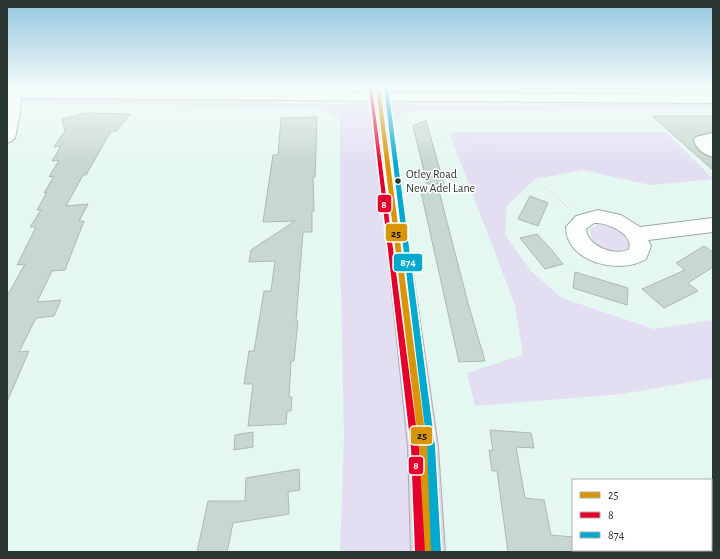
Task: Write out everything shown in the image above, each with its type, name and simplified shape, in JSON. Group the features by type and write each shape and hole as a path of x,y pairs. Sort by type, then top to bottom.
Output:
{"highway":[{"path":"382,113 423,447 428,552"}],"street":[{"path":"7,138 13,113"},
{"path":"713,138 702,140 703,144 713,152"},
{"path":"590,217 613,219 630,228 636,234 641,241 641,249 638,255 630,259 616,260 604,257 587,249 577,237 576,227 582,220 590,217"},
{"path":"636,234 713,225"}],"path":[{"path":"385,134 434,134 506,154 582,220"}],"shaded area":[{"path":"330,113 403,113 384,127 428,552 340,552 344,436 340,248 340,119"},
{"path":"453,132 666,132 713,179 650,185 583,170 535,179 507,206 505,235 531,271 562,298 654,329 713,320 713,378 623,394 475,406 467,373 523,355 515,305 450,135"},
{"path":"597,225 617,229 625,235 630,244 623,250 617,251 600,246 592,238 590,233 590,229"}],"building":[{"path":"85,113 130,114 117,131 111,131 86,175 83,175 66,206 88,204 79,221 84,221 65,270 52,271 37,302 61,300 54,316 36,318 19,352 29,351 7,402 7,296 25,264 17,265 36,227 30,227 41,210 37,210 47,192 44,193 54,176 49,177 59,160 52,161 61,146 54,147 65,131 62,119"},
{"path":"652,116 713,116 713,132 696,136 693,140 700,152 713,158 713,170"},
{"path":"317,117 315,177 313,177 314,211 312,211 312,232 303,232 296,321 298,321 294,361 291,361 289,397 292,397 291,411 287,411 286,424 248,426 253,384 244,384 249,351 254,351 264,291 271,291 275,261 249,262 251,250 295,221 263,222 273,155 278,155 281,118"},
{"path":"426,120 444,184 427,184 413,126"},
{"path":"439,191 468,303 485,361 459,362 421,192"},
{"path":"530,196 548,203 538,226 518,219"},
{"path":"537,234 563,264 545,269 520,238"},
{"path":"704,246 713,252 713,267 688,283 698,291 664,308 642,289 685,270 676,263"},
{"path":"575,272 628,288 627,305 573,288"},
{"path":"490,430 531,433 534,448 516,447 525,498 544,500 551,535 572,537 573,552 508,552 497,471 492,471 489,450 493,451"},
{"path":"253,432 253,447 234,450 235,435"},
{"path":"299,469 300,490 288,492 289,514 233,523 227,552 197,552 208,501 245,501 246,478"}],"transit line":[{"name":"8","path":"373,113 415,448 420,552"},
{"name":"25","path":"381,113 423,447 428,552"},
{"name":"874","path":"389,113 431,446 436,552"}],"place":[{"name":"Otley Road New Adel Lane","path":"398,181"}]}
